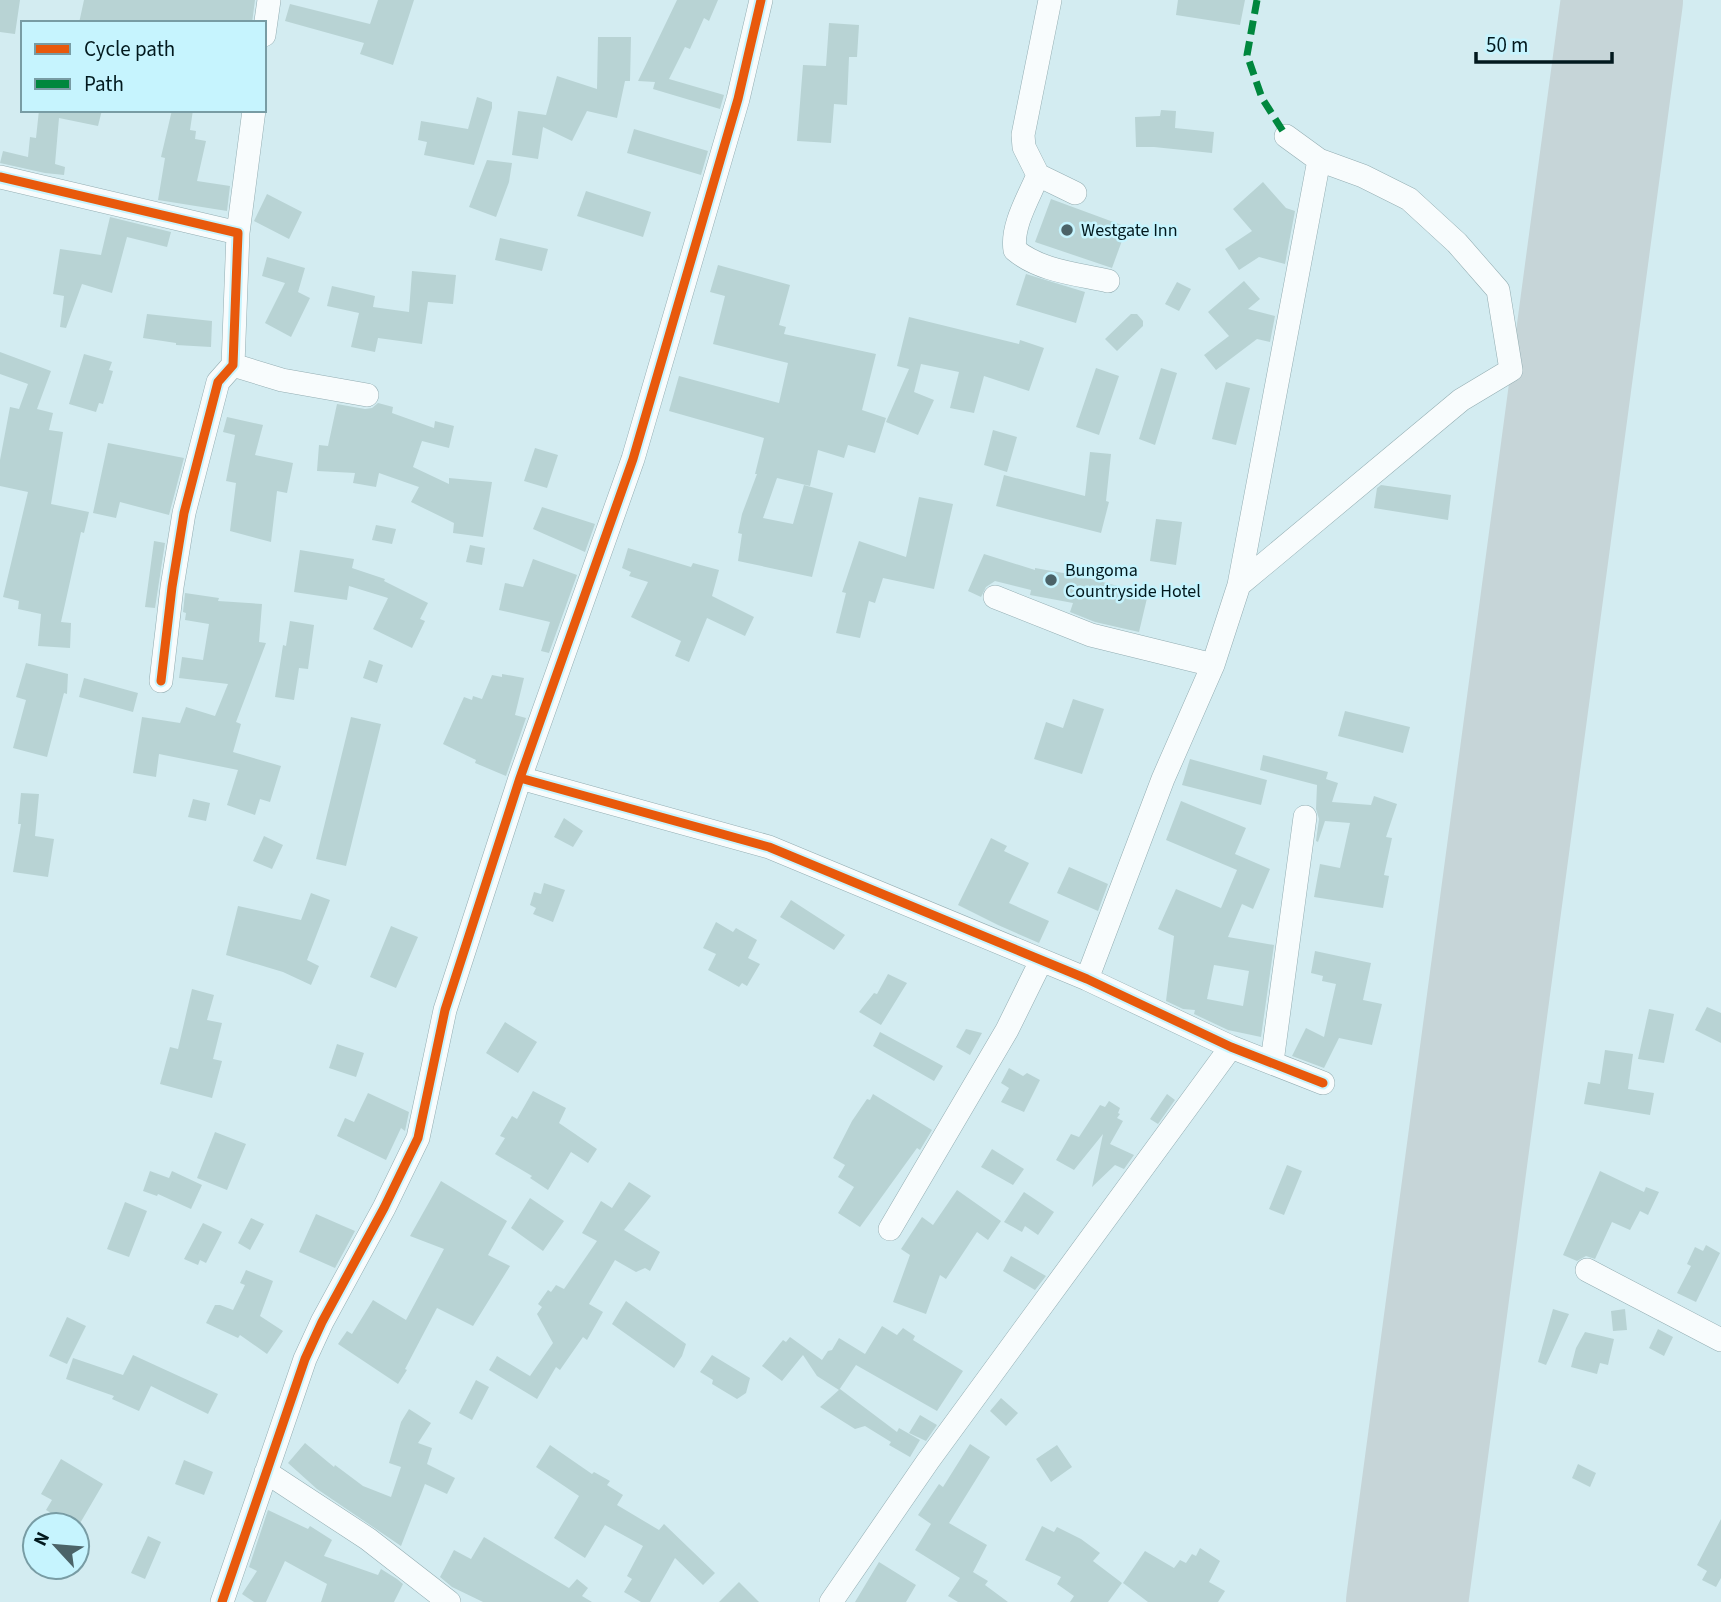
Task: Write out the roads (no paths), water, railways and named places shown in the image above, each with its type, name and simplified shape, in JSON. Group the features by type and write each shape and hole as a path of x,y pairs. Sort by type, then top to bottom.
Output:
{"street":[{"path":"266,21 269,0"},
{"path":"222,1602 305,1359 418,1138 445,1010 520,778 633,459 734,112 761,0"},
{"path":"1051,0 1023,135 1024,147 1038,175 1075,193"},
{"path":"161,681 184,513 218,382 233,365 238,233 254,112"},
{"path":"1239,585 1461,400 1511,370 1498,290 1457,243 1409,199 1363,176 1319,160 1286,136"},
{"path":"1087,979 1163,779 1213,665 1239,585 1319,160"},
{"path":"1038,175 1017,227 1015,250 1024,258 1040,265 1108,281"},
{"path":"0,177 238,233"},
{"path":"233,365 282,380 367,395"},
{"path":"995,597 1091,635 1213,665"},
{"path":"520,778 769,847 1087,979 1231,1047 1323,1083"},
{"path":"1272,1062 1305,817"},
{"path":"890,1229 1007,1030 1041,961"},
{"path":"831,1602 936,1450 1231,1047"},
{"path":"1587,1270 1721,1340"},
{"path":"266,1472 368,1539 449,1602"}],"place":[{"name":"Westgate Inn","path":"1067,230"},
{"name":"Bungoma Countryside Hotel","path":"1051,580"}]}
